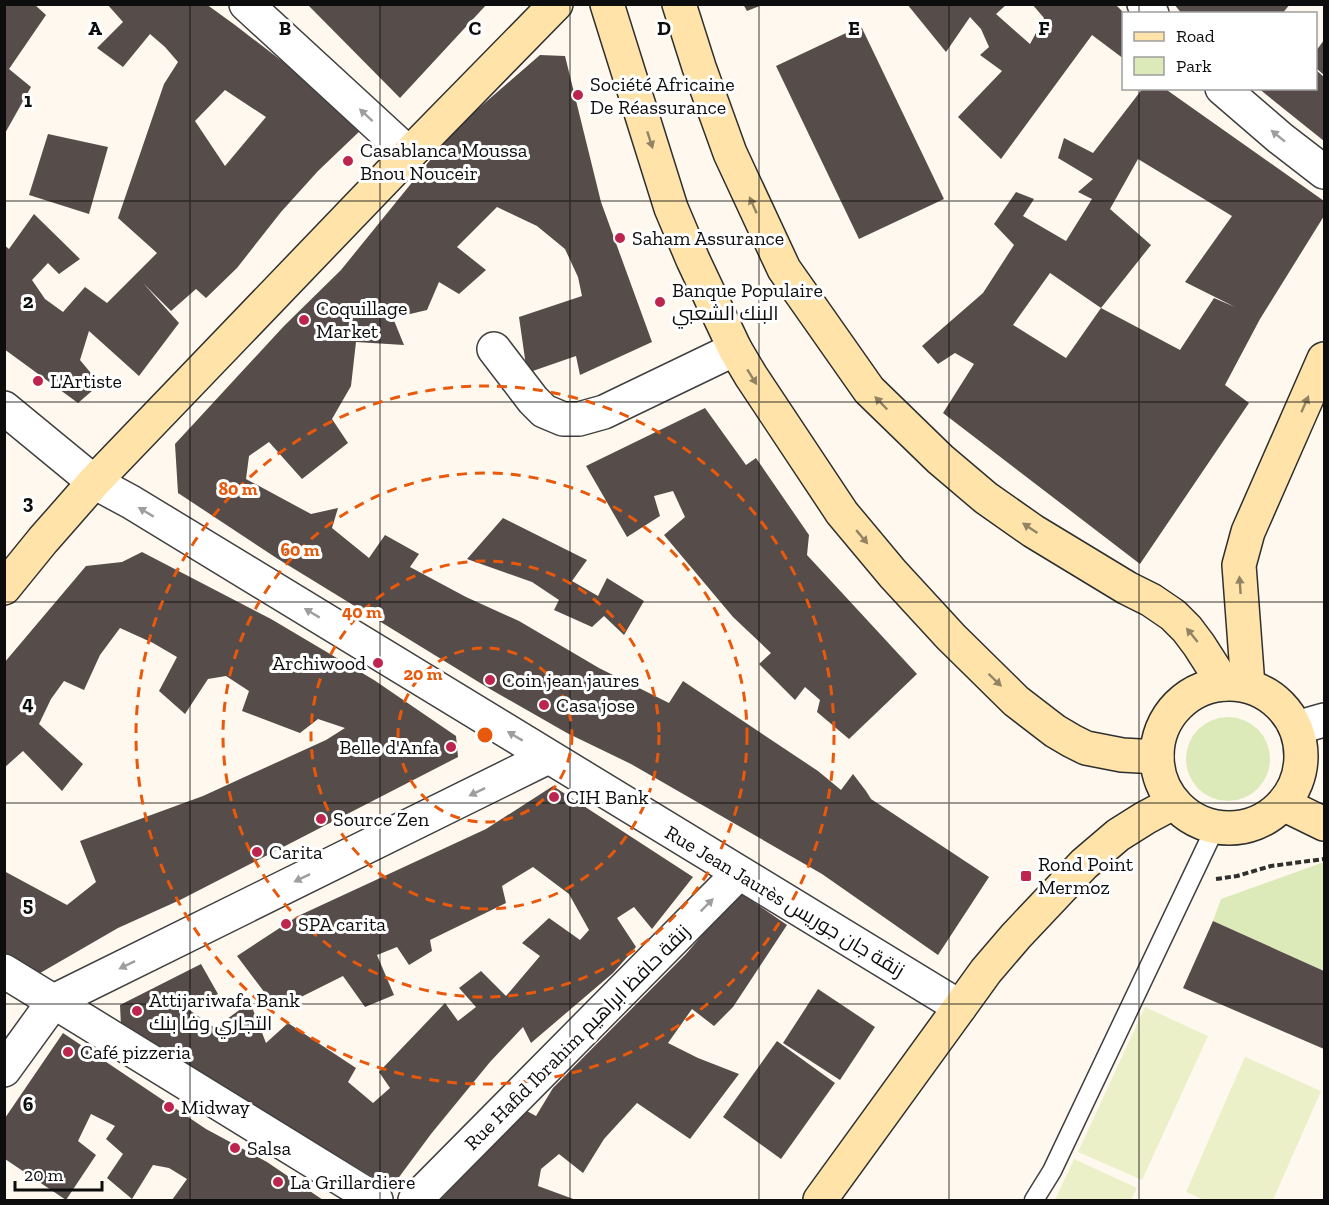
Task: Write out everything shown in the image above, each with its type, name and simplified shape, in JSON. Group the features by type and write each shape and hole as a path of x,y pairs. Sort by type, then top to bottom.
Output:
{"main road":[{"path":"4,588 94,482 556,4"},
{"path":"607,4 671,208 693,260 735,349 842,513 893,574 951,637 1016,701 1047,725 1086,748 1122,755 1157,757"},
{"path":"679,4 730,153 779,259 869,390 940,459 986,498 1033,531 1173,615 1236,685"},
{"path":"1236,685 1239,565 1248,532 1324,359"},
{"path":"1215,685 1255,688 1274,699 1289,715 1315,729 1301,748 1299,776 1292,792 1270,816 1256,823 1223,828 1197,821 1173,803 1161,782 1157,748 1161,731 1176,707 1197,691 1215,685"},
{"path":"820,1200 986,971 1048,900 1084,864 1118,835 1173,803"},
{"path":"1283,804 1324,824"}],"street":[{"path":"246,4 409,154"},
{"path":"1224,90 1324,172"},
{"path":"494,349 544,411 563,419 579,419 604,412 735,349"},
{"name":"Rue Jean Jaurès زنقة جان جوريس","path":"4,408 94,482 960,1007"},
{"path":"4,1070 54,1001 548,757"},
{"name":"Rue Hafid Ibrahim زنقة حافظ ابراهيم","path":"415,1200 739,873"},
{"path":"4,971 376,1200"}],"lane":[{"path":"1034,1200 1052,1171 1216,826"}],"path":[{"path":"1188,885 1237,876 1271,866 1324,858"}],"green space":[{"path":"1220,717 1236,717 1252,724 1263,735 1270,751 1267,775 1258,789 1236,801 1220,801 1204,794 1193,783 1186,767 1186,751 1193,735 1204,724"},
{"path":"1324,862 1324,971 1213,921 1221,899"},
{"path":"1145,1007 1208,1036 1142,1180 1078,1152"},
{"path":"1245,1057 1321,1091 1273,1200 1204,1200 1186,1192"},
{"path":"1074,1159 1137,1188 1131,1200 1055,1200"}],"building":[{"path":"8,4 34,4 46,15 9,69 31,87 4,135 4,9"},
{"path":"107,4 206,4 300,75 363,128 318,171 281,212 237,268 206,298 196,289 171,311 143,283 179,323 139,376 89,331 80,360 100,384 78,403 4,349 4,245 9,249 34,214 80,259 59,274 48,263 32,280 45,299 63,312 85,287 107,303 157,253 118,218 164,84 178,62 150,34 123,67 97,48 123,22","holes":["225,90 266,117 225,166 195,121"]},
{"path":"307,4 487,4 400,98"},
{"path":"743,4 762,4 762,5 747,11"},
{"path":"907,4 1007,4 996,14 1030,44 1044,18 1032,4 1115,4 1123,12 1122,58 1092,35 1001,159 958,117 1002,71 980,55 989,47 981,29 970,17 946,52"},
{"path":"1174,4 1290,4 1284,12 1180,12"},
{"path":"861,26 944,199 859,239 776,66"},
{"path":"1324,40 1324,75 1317,69 1317,50"},
{"path":"540,55 565,56 601,202 652,342 580,375 576,356 527,373 519,317 582,296 578,277 565,249 537,226 497,207 457,247 486,270 459,294 439,282 427,310 393,318 404,345 356,342 351,386 332,419 348,443 302,479 269,442 249,456 246,479 311,514 338,508 332,528 369,558 385,535 419,554 410,567 466,597 519,621 599,668 669,703 683,681 818,771 841,790 853,774 871,799 989,877 938,955 822,874 631,764 567,733 490,689 278,559 178,493 175,444 284,326 341,270 457,127"},
{"path":"1317,71 1324,77 1324,141 1260,90 1317,90"},
{"path":"1141,90 1167,90 1324,201 1324,216 1260,319 1225,385 1249,403 1140,564 943,413 974,364 955,353 938,364 922,346 983,293 1014,245 994,224 1016,192 1034,199 1023,216 1066,241 1092,199 1078,192 1093,179 1058,158 1064,138 1093,153","holes":["1138,159 1232,216 1185,282 1235,307 1214,298 1180,350 1101,308 1151,245 1110,209","1050,273 1101,308 1066,358 1013,325"]},
{"path":"48,134 108,147 89,214 29,195"},
{"path":"705,408 746,465 756,458 809,535 807,555 917,674 849,739 817,712 820,700 805,687 795,700 759,664 771,653 733,617 664,535 685,517 673,491 654,496 660,516 627,537 586,466"},
{"path":"503,518 587,560 572,581 598,596 607,578 644,601 624,635 604,616 592,627 554,610 559,600 532,582 467,559"},
{"path":"142,552 271,619 374,680 456,736 458,757 180,900 118,928 35,976 4,956 4,871 67,905 96,882 80,841 203,796 326,740 345,728 318,719 300,733 242,711 249,691 226,676 208,679 185,714 159,691 177,657 120,628 100,655 84,690 64,681 51,699 39,724 83,764 62,791 23,751 4,768 4,663 86,566 122,562"},
{"path":"553,786 693,877 652,929 634,907 617,918 636,947 613,973 531,1043 523,1027 490,1062 431,1134 391,1188 121,1026 120,1005 201,964 218,994 188,1009 215,1028 250,1002 266,1043 288,1023 356,1068 348,1082 373,1103 390,1088 379,1072 445,1003 458,1021 476,1007 459,988 481,971 506,996 540,956 522,943 549,918 580,940 589,930 569,894 533,867 502,886 506,903 430,940 432,951 409,965 397,947 377,955 394,995 365,1007 343,976 277,1009 237,956 298,916 486,829"},
{"path":"739,892 787,925 733,1007 714,1026 692,1009 668,1043 739,1074 690,1139 637,1103 604,1139 583,1173 559,1154 541,1169 538,1186 576,1200 440,1200 525,1110 536,1116 553,1088 686,954"},
{"path":"1213,921 1324,971 1324,1049 1183,988"},
{"path":"818,989 875,1027 840,1080 783,1043"},
{"path":"63,1033 206,1129 267,1162 323,1200 172,1200 187,1179 169,1168 153,1165 132,1199 107,1178 123,1154 106,1139 115,1126 91,1114 78,1141 96,1155 66,1200 5,1159 5,1118"},
{"path":"777,1041 835,1083 781,1159 723,1117"}],"place":[{"name":"Société Africaine De Réassurance","path":"578,95"},
{"name":"Casablanca Moussa Bnou Nouceir","path":"348,161"},
{"name":"Saham Assurance","path":"620,238"},
{"name":"Banque Populaire البنك الشعبي","path":"660,302"},
{"name":"Coquillage Market","path":"304,320"},
{"name":"L'Artiste","path":"38,381"},
{"name":"Archiwood","path":"378,663"},
{"name":"Coin jean jaures","path":"490,680"},
{"name":"Casa jose","path":"544,705"},
{"name":"Belle d'Anfa","path":"451,747"},
{"name":"CIH Bank","path":"554,797"},
{"name":"Source Zen","path":"321,819"},
{"name":"Carita","path":"257,852"},
{"name":"Rond Point Mermoz","path":"1026,876"},
{"name":"SPA carita","path":"286,924"},
{"name":"Attijariwafa Bank التجاري وفا بنك","path":"137,1011"},
{"name":"Café pizzeria","path":"68,1052"},
{"name":"Midway","path":"169,1107"},
{"name":"Salsa","path":"235,1148"},
{"name":"La Grillardiere","path":"278,1182"}]}
